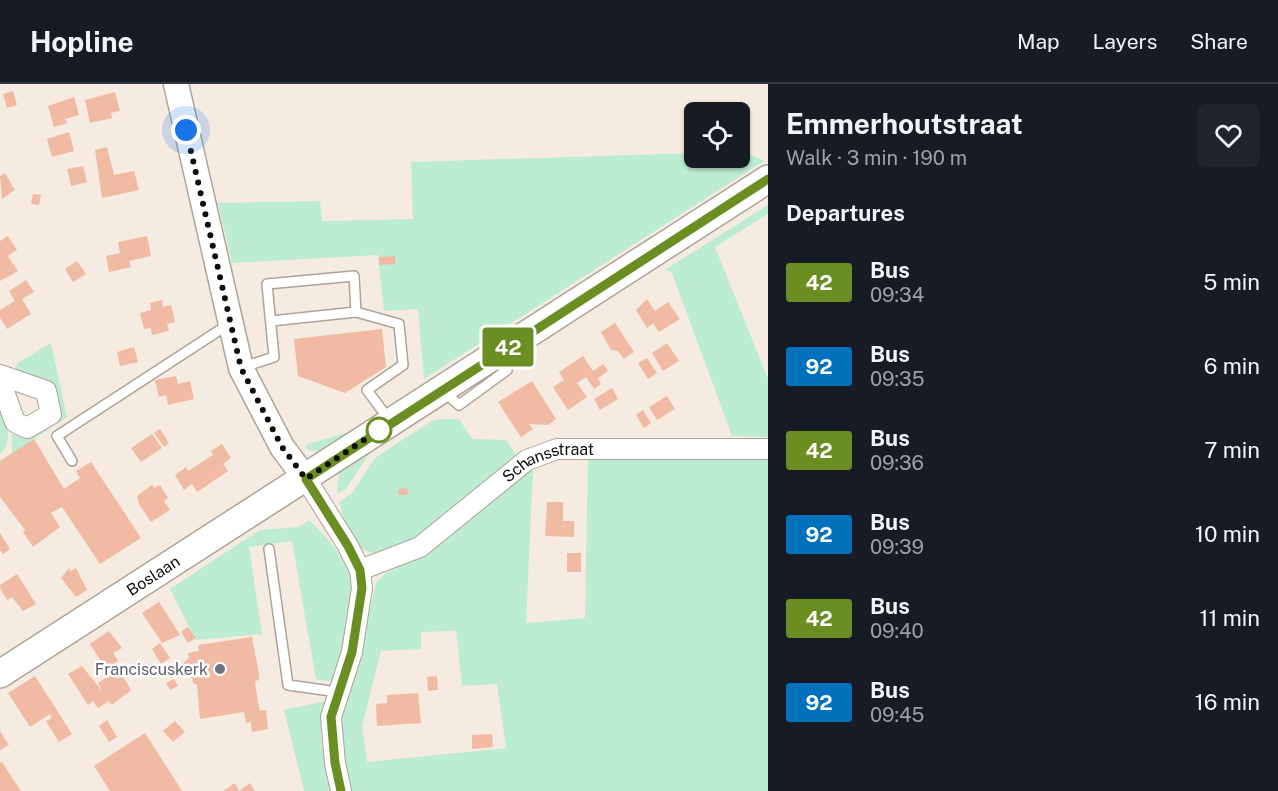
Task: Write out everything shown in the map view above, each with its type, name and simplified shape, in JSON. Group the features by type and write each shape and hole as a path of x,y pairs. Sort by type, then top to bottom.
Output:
{"main road":[{"name":"Boslaan","path":"0,674 768,180"}],"street":[{"path":"176,84 241,368 282,447 306,479 360,570 362,588 359,617 352,652 331,717 335,763 341,791"},
{"path":"0,375 46,391 51,414 27,428 15,422 0,380"},
{"name":"Schansstraat","path":"360,570 420,547 527,460 540,453 576,448 768,449"}],"lane":[{"path":"241,368 274,357 267,284 354,276 356,312"},
{"path":"271,321 356,312 399,324 403,365 367,390 392,422"},
{"path":"72,461 57,436 231,323"},
{"path":"269,549 288,685 338,692"}],"green space":[{"path":"684,153 684,168 750,168 750,154 764,161 424,379 418,309 384,311 378,255 232,263 218,203 320,201 322,221 413,219 411,162"},
{"path":"768,205 768,214 715,247 768,379 768,437 732,436 672,273 666,269"},
{"path":"51,343 67,417 12,454 12,434 23,437 60,414 14,372 18,363"},
{"path":"0,402 8,436 5,449 0,454"},
{"path":"439,419 459,419 472,439 506,440 519,459 469,502 426,534 405,546 385,552 369,552 363,549 349,531 339,502 352,493 375,458 430,422"},
{"path":"349,432 353,438 324,452 308,450 305,447 308,444"},
{"path":"369,454 346,489 337,494 340,471 343,466 353,459"},
{"path":"588,455 768,455 768,791 348,791 343,744 343,710 345,698 350,696 376,583 385,574 435,546 533,468 526,623 585,618","holes":["456,631 462,686 497,684 506,748 367,762 362,727 381,651 421,649 421,632"]},
{"path":"309,520 343,560 351,578 352,613 334,682 316,679 292,541 249,547 262,634 196,640 170,589 260,530 299,527"},
{"path":"325,701 321,735 332,791 304,791 284,710"}],"building":[{"path":"13,91 17,105 7,108 3,94"},
{"path":"115,92 120,111 111,113 112,118 90,123 85,100"},
{"path":"74,97 79,115 65,119 67,123 54,127 48,106"},
{"path":"69,132 74,151 52,157 47,139"},
{"path":"107,147 114,175 134,171 139,190 102,198 95,150"},
{"path":"83,166 87,182 71,186 67,169"},
{"path":"5,173 15,190 2,199 0,176"},
{"path":"33,194 41,195 39,205 31,204"},
{"path":"8,236 17,250 8,256 18,271 0,281 0,241"},
{"path":"147,236 151,256 129,261 131,267 109,272 106,256 120,253 118,242"},
{"path":"395,256 395,264 379,265 379,257"},
{"path":"77,261 86,274 73,282 65,269"},
{"path":"26,280 34,292 22,299 31,314 7,329 0,318 0,310 15,301 9,291"},
{"path":"647,299 655,311 668,302 680,319 659,332 653,323 647,328 636,310"},
{"path":"162,300 163,307 171,305 175,322 167,324 169,331 152,335 151,328 144,329 140,313 151,310 150,303"},
{"path":"615,323 634,352 624,359 618,351 611,350 601,332"},
{"path":"382,329 386,367 345,393 298,376 294,339"},
{"path":"667,343 679,361 663,371 652,353"},
{"path":"134,347 138,362 120,366 117,352"},
{"path":"583,356 593,371 603,364 608,371 598,378 601,384 594,389 586,377 577,383 587,397 568,410 553,387 564,380 559,372"},
{"path":"647,358 657,373 648,379 638,363"},
{"path":"176,376 178,384 190,381 194,399 168,405 166,395 159,397 155,380"},
{"path":"532,381 556,419 548,425 529,424 533,429 521,437 498,402"},
{"path":"612,388 618,399 600,410 594,399"},
{"path":"667,396 675,409 657,420 649,407"},
{"path":"643,410 651,423 644,428 636,415"},
{"path":"160,429 169,443 164,447 154,433"},
{"path":"152,434 162,448 141,462 131,448"},
{"path":"34,439 64,489 80,478 76,471 91,462 141,538 100,564 62,507 51,513 60,527 33,547 23,532 25,530 0,497 0,461"},
{"path":"222,444 231,458 223,464 228,471 197,492 192,484 184,490 175,475 186,467 188,471 213,455 211,451"},
{"path":"152,485 154,488 160,485 168,498 164,501 170,510 151,522 139,504 137,496"},
{"path":"407,488 408,495 399,495 398,489"},
{"path":"547,502 563,502 563,521 574,521 574,537 545,536"},
{"path":"0,533 10,549 3,554 0,550"},
{"path":"567,553 581,553 581,572 567,572"},
{"path":"69,568 71,571 76,568 87,590 76,597 61,578"},
{"path":"17,574 36,604 23,611 12,597 7,600 0,588 0,585"},
{"path":"159,602 180,635 162,643 142,613"},
{"path":"188,627 196,638 188,643 181,632"},
{"path":"109,631 122,648 113,653 118,661 106,669 90,644"},
{"name":"Franciscuskerk","path":"252,637 259,674 259,680 255,681 257,697 260,711 266,710 268,729 252,732 251,722 246,723 244,712 200,719 197,685 193,683 192,678 182,673 181,665 189,658 188,653 199,651 198,645"},
{"path":"160,643 170,658 161,664 152,649"},
{"path":"82,666 103,692 98,683 119,670 131,690 112,705 109,701 98,708 93,701 88,705 68,674"},
{"path":"35,676 72,734 59,742 46,721 52,718 50,714 30,727 8,693"},
{"path":"437,676 438,690 428,691 427,677"},
{"path":"174,679 178,686 170,690 166,683"},
{"path":"418,693 421,723 377,726 376,704 387,703 387,695"},
{"path":"107,720 117,737 109,742 99,726"},
{"path":"175,721 185,732 173,742 163,731"},
{"path":"0,731 9,745 0,750"},
{"path":"145,733 182,791 110,791 94,766"},
{"path":"492,734 493,747 472,749 472,735"},
{"path":"2,762 21,791 0,791 0,763"},
{"path":"235,783 239,791 223,791"},
{"path":"250,783 255,791 239,791"}],"bus line":[{"name":"42","path":"341,791 335,763 331,717 352,652 359,617 362,588 360,570 348,546 306,479 768,179"}],"place":[{"name":"Franciscuskerk","path":"220,669"}],"route":[{"path":"186,130 241,368 282,447 306,479 379,430"}]}
